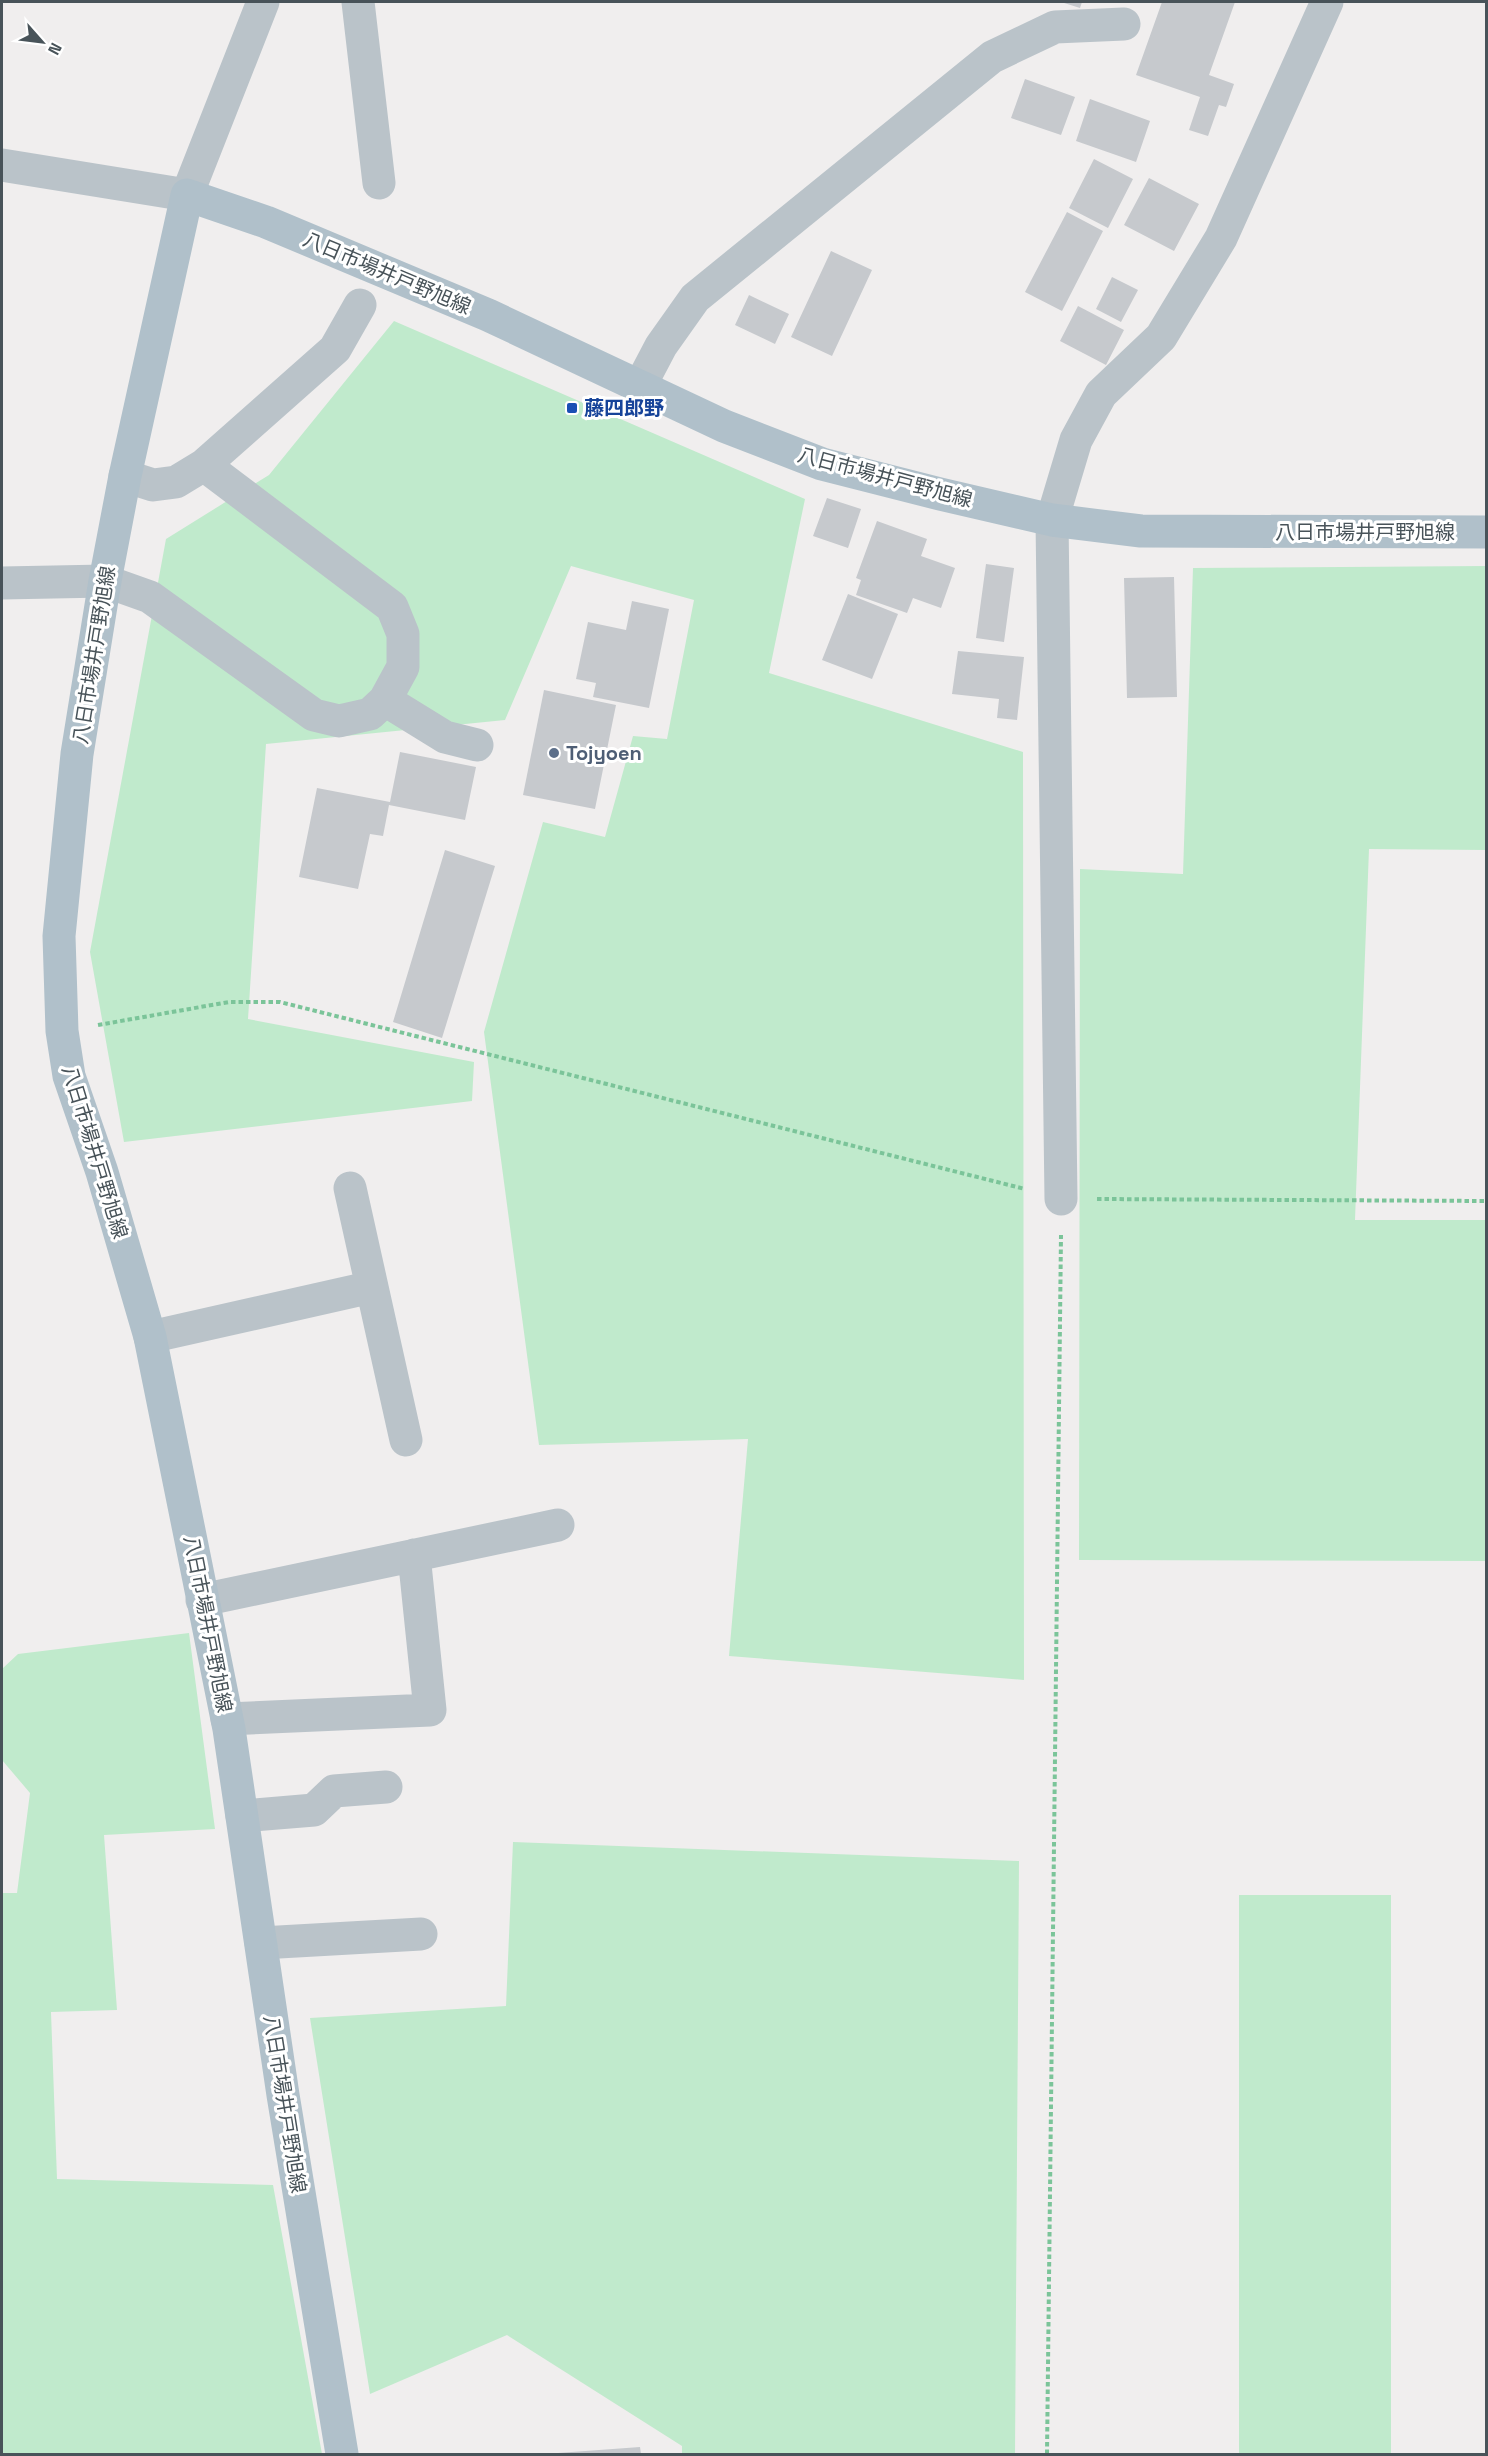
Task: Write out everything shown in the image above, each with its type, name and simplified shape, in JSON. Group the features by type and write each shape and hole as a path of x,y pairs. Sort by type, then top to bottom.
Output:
{"main road":[{"name":"八日市場井戸野旭線","path":"342,2454 227,1719 150,1337 102,1172 69,1076 62,1031 58,936 77,754 105,581 125,476 187,195 266,222 478,310 724,426 822,464 1052,519 1141,531 1486,532"}],"street":[{"path":"2,165 187,195 263,2"},
{"path":"358,2 379,183"},
{"path":"1061,1198 1052,519 1076,440 1101,394 1161,337 1221,238 1327,2"},
{"path":"640,386 661,346 694,298 992,57 1054,27 1124,24"},
{"path":"125,476 153,485 176,482 204,465 335,349 360,305"},
{"path":"2,583 105,581 150,597 314,715 339,722 370,714 385,700 402,667 403,634 392,607 204,465"},
{"path":"385,700 446,737 477,745"},
{"path":"350,1188 406,1440"},
{"path":"150,1337 372,1287"},
{"path":"202,1600 558,1524"},
{"path":"227,1719 430,1710 414,1555"},
{"path":"242,1816 314,1810 334,1791 386,1787"},
{"path":"261,1943 421,1934"}],"path":[{"path":"62,1031 229,1002 280,1002 1061,1198 1486,1202"},
{"path":"1047,2454 1061,1198"}],"green space":[{"path":"394,321 805,499 769,673 1023,752 1024,1680 729,1656 748,1439 539,1445 484,1032 543,822 605,837 633,736 667,739 694,600 571,566 505,720 266,744 248,1019 474,1062 472,1101 124,1142 90,952 166,539 269,475"},
{"path":"1486,566 1486,850 1369,849 1355,1220 1486,1220 1486,1561 1079,1560 1080,869 1183,874 1193,568"},
{"path":"189,1633 215,1829 104,1835 117,2010 51,2012 57,2179 273,2185 322,2454 2,2454 2,1893 17,1893 30,1793 2,1760 2,1669 18,1654"},
{"path":"513,1842 1019,1861 1015,2454 682,2454 682,2446 507,2335 370,2394 310,2018 506,2006"},
{"path":"1239,1895 1391,1895 1391,2454 1239,2454"}],"building":[{"path":"1061,2 1082,2 1080,8"},
{"path":"1162,2 1235,2 1209,75 1234,84 1226,107 1219,105 1208,136 1189,130 1200,97 1136,75"},
{"path":"1025,79 1075,97 1061,135 1011,118"},
{"path":"1090,99 1150,121 1136,162 1076,141"},
{"path":"1094,159 1133,179 1108,228 1069,208"},
{"path":"1149,178 1199,204 1174,251 1124,225"},
{"path":"1067,212 1103,231 1062,311 1025,292"},
{"path":"831,251 872,270 832,356 791,337"},
{"path":"1112,277 1138,290 1121,322 1096,309"},
{"path":"749,295 789,314 775,344 735,325"},
{"path":"1078,306 1124,330 1106,365 1060,341"},
{"path":"827,498 861,509 848,548 813,536"},
{"path":"877,521 927,539 921,556 955,568 941,608 913,598 907,613 856,595 861,580 856,578"},
{"path":"986,564 1014,568 1004,642 976,638"},
{"path":"1174,577 1177,697 1127,698 1124,578"},
{"path":"848,594 898,614 872,679 822,660"},
{"path":"632,601 669,609 649,708 593,697 596,683 576,679 588,622 626,630"},
{"path":"958,651 1024,657 1017,720 997,718 999,699 952,694"},
{"path":"544,690 616,705 595,809 523,795"},
{"path":"400,752 476,767 465,820 389,805 383,836 370,834 358,889 299,877 317,788 390,802"},
{"path":"445,850 495,866 442,1038 393,1022"},
{"path":"640,2447 641,2454 558,2454 558,2453"}],"place":[{"name":"藤四郎野","path":"572,408"},
{"name":"Tojyoen","path":"554,753"}]}
